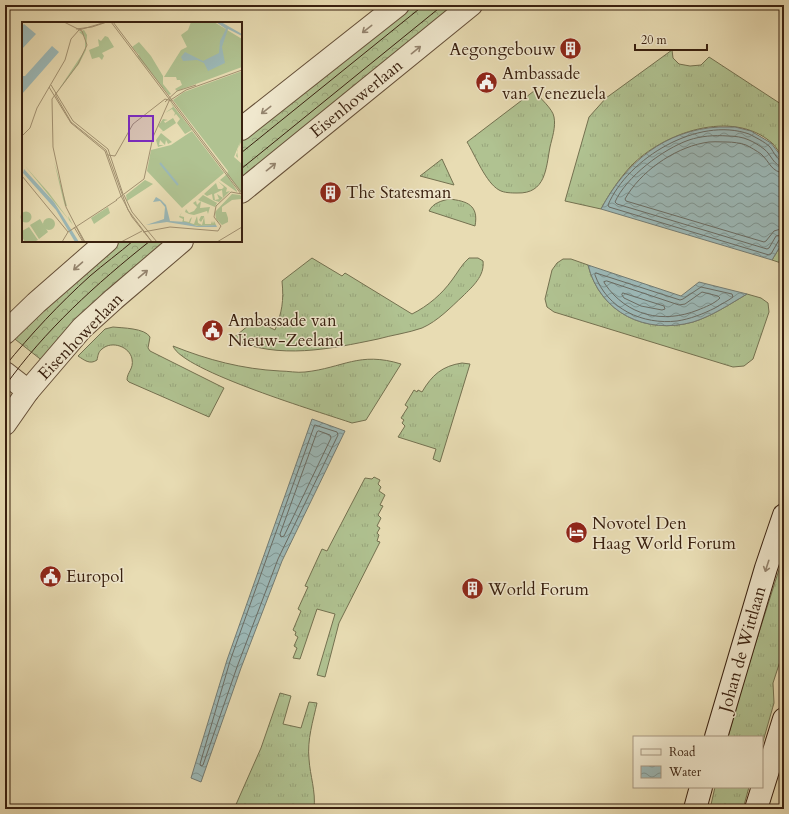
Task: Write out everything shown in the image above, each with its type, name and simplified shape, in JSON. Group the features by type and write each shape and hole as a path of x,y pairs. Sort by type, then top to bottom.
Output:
{"street":[{"path":"242,128 398,5"},
{"name":"Eisenhowerlaan","path":"242,191 471,5"},
{"path":"5,333 36,303 107,242"},
{"name":"Eisenhowerlaan","path":"5,424 28,391 82,328 181,242"},
{"path":"5,373 28,391"},
{"name":"Johan de Wittlaan","path":"716,736 766,568 784,515"},
{"path":"763,786 784,719"},
{"path":"694,809 701,788"},
{"path":"756,809 763,788"}],"green space":[{"path":"407,5 460,5 242,182 242,138"},
{"path":"672,50 673,58 679,64 690,66 701,65 709,57 784,106 784,160 772,143 756,133 738,127 718,126 698,129 679,135 645,154 622,176 601,209 565,201 589,117 606,98"},
{"path":"534,91 549,107 554,117 554,129 543,178 534,189 527,192 503,192 494,186 490,181 467,142"},
{"path":"442,159 454,185 420,176"},
{"path":"449,199 461,201 470,205 475,213 475,226 429,211 435,204"},
{"path":"784,240 784,264 772,260"},
{"path":"112,242 169,242 44,362 11,336"},
{"path":"312,258 342,276 345,273 412,314 439,295 469,258 478,258 483,261 483,266 482,272 477,281 463,296 439,318 417,330 342,346 305,351 268,349 232,339 255,320 275,330 282,306 282,281"},
{"path":"563,259 571,259 588,265 594,282 603,296 614,308 627,316 642,322 658,325 675,325 693,322 714,313 747,294 761,298 768,303 769,312 753,359 744,366 733,367 554,312 547,307 545,299 552,270 557,263"},
{"path":"113,327 138,330 147,334 150,337 148,348 150,351 224,388 209,417 129,382 127,377 132,365 131,355 120,346 106,346 98,354 97,360 92,362 78,356 105,329"},
{"path":"173,346 199,356 225,363 266,370 305,372 362,360 374,359 386,360 401,364 366,420 352,423 285,401 226,379 182,356"},
{"path":"462,363 470,364 440,462 433,459 436,449 398,437 405,426 402,423 404,420 401,418 408,407 405,405 414,390 417,392 418,390 422,392 438,372 449,366"},
{"path":"374,477 380,480 378,484 381,487 379,491 385,495 380,505 383,506 378,515 381,518 377,526 380,528 377,533 379,535 377,541 380,542 339,623 325,677 317,675 335,614 317,609 300,659 293,658 297,648 294,646 298,637 295,635 296,632 293,630 301,611 298,609 308,587 305,586 322,549 327,551 365,478 372,479"},
{"path":"784,554 784,649 773,683 774,703 763,742 763,736 728,736 741,689"},
{"path":"280,693 291,696 283,724 301,728 309,702 317,703 309,745 314,809 234,809 261,748"},
{"path":"715,788 749,788 743,809 710,809"}],"water":[{"path":"735,127 751,131 771,143 784,160 784,240 772,260 601,209 622,177 635,163 649,152 681,134 699,129"},
{"path":"588,265 681,296 699,282 747,294 714,313 693,322 675,325 658,325 642,322 627,316 614,308 603,296 594,282"},
{"path":"312,419 345,431 282,561 241,668 201,782 191,778 227,660"}],"tram line":[{"path":"242,152 424,5"},
{"path":"242,168 443,5"},
{"path":"5,366 67,297 132,242"},
{"path":"5,386 20,365 54,327 91,291 149,242"}],"place":[{"name":"Aegongebouw","path":"571,49"},
{"name":"Ambassade van Venezuela","path":"486,83"},
{"name":"The Statesman","path":"331,192"},
{"name":"Ambassade van Nieuw-Zeeland","path":"212,330"},
{"name":"Novotel Den Haag World Forum","path":"576,533"},
{"name":"Europol","path":"51,576"},
{"name":"World Forum","path":"472,589"}]}
